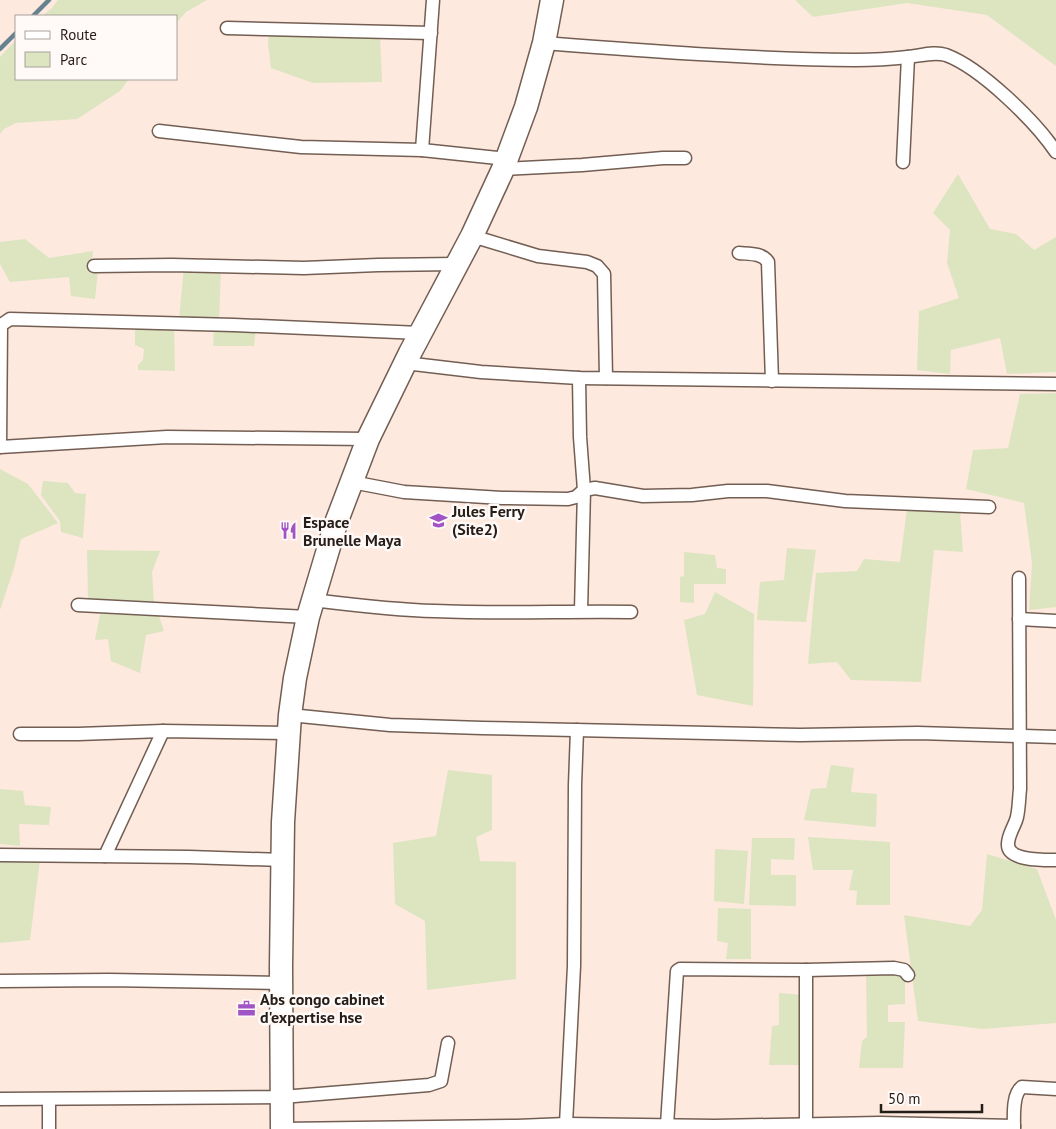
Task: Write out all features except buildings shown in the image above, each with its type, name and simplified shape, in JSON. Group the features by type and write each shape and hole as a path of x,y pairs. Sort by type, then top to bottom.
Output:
{"highway":[{"path":"282,1129 281,983 283,860 289,724 295,678 310,608 336,523 368,439 420,333 472,236 505,164 526,107 544,43 552,0"}],"street":[{"path":"422,150 433,0"},
{"path":"227,28 431,32"},
{"path":"544,43 633,50 857,60 908,57 933,53 945,55 968,68 994,87 1028,118 1056,152"},
{"path":"903,162 908,57"},
{"path":"159,131 301,147 422,150 505,164 582,165 663,158 686,158"},
{"path":"472,236 538,256 587,262 602,270 604,274 606,378"},
{"path":"739,253 760,255 765,257 768,262 772,381"},
{"path":"94,266 172,265 304,268 457,264"},
{"path":"368,439 168,437 0,447 2,325 10,319 234,325 420,333"},
{"path":"405,363 481,372 578,378 1056,384"},
{"path":"578,378 584,490 581,611"},
{"path":"352,482 404,492 502,498 568,499 576,497 584,490 595,488 644,496 767,490 845,501 989,507"},
{"path":"1019,578 1020,789 1016,819 1007,843 1008,848 1019,857 1056,860"},
{"path":"78,605 310,608 482,613 631,612"},
{"path":"1019,619 1056,621"},
{"path":"20,734 78,734 289,724 800,735 918,733 1056,738"},
{"path":"105,856 163,730"},
{"path":"566,1124 574,966 577,730"},
{"path":"0,855 283,860"},
{"path":"667,1125 677,971 680,969 806,970 894,968 904,970 908,975"},
{"path":"806,970 806,1126"},
{"path":"0,981 110,980 281,983"},
{"path":"0,1099 282,1097 437,1084 441,1081 448,1043"},
{"path":"282,1129 507,1128 566,1124 667,1125 715,1128 903,1126 1014,1128 1018,1090 1022,1087 1056,1089"},
{"path":"49,1100 49,1129"}],"green space":[{"path":"58,0 207,0 186,12 178,21 178,15 43,15"},
{"path":"795,0 1056,0 1056,66 987,15 907,3 813,17"},
{"path":"269,33 380,35 382,82 313,83 271,68 268,43"},
{"path":"15,41 15,80 128,80 120,91 77,119 16,123 4,129 0,134 0,57"},
{"path":"958,174 990,229 1016,234 1034,250 1056,237 1056,372 1007,374 1000,338 951,350 950,374 917,370 919,311 959,298 947,263 950,230 933,213"},
{"path":"25,239 49,258 93,251 91,272 98,271 95,299 71,296 69,277 10,282 0,264 0,242"},
{"path":"184,267 221,269 219,321 179,320"},
{"path":"135,325 174,326 175,371 138,370 138,365 143,360 144,349 135,345"},
{"path":"214,326 256,328 254,346 213,346"},
{"path":"1056,393 1056,607 1029,610 1032,563 1024,503 966,489 973,450 1008,448 1020,394"},
{"path":"0,469 28,484 58,523 21,539 14,568 0,610"},
{"path":"43,481 68,483 75,493 86,494 83,538 61,532 60,521 41,495"},
{"path":"907,509 960,511 963,552 934,550 921,682 851,680 837,662 808,664 816,573 857,571 864,559 900,562"},
{"path":"787,548 816,550 806,622 757,620 760,582 784,580"},
{"path":"87,550 160,551 152,572 154,604 88,602"},
{"path":"684,552 715,555 717,568 726,569 726,584 694,584 694,603 680,602 680,577 684,576"},
{"path":"715,592 754,614 753,706 697,695 684,620 705,614"},
{"path":"100,614 159,616 164,631 146,635 140,673 111,661 108,639 95,640"},
{"path":"831,765 854,768 851,792 877,794 876,827 804,820 811,789 826,788"},
{"path":"448,770 492,775 492,830 476,837 480,861 516,862 516,979 427,990 425,921 395,904 393,843 436,836"},
{"path":"0,789 23,791 25,805 51,807 49,825 19,824 20,846 0,844"},
{"path":"808,837 890,842 890,905 856,905 857,891 849,890 853,870 813,870"},
{"path":"752,838 795,838 794,860 771,859 771,875 796,875 796,906 749,905"},
{"path":"715,849 748,851 744,904 714,901"},
{"path":"987,854 1037,869 1056,920 1056,1023 983,1029 918,1021 904,915 970,926 982,910"},
{"path":"0,860 40,860 30,940 0,943"},
{"path":"718,908 751,909 751,959 726,959 728,943 717,941"},
{"path":"866,971 905,974 905,1004 888,1005 888,1022 905,1022 903,1068 859,1068 862,1041 867,1037"},
{"path":"779,993 803,995 803,1065 769,1065 772,1026 779,1025"}],"waterway":[{"path":"34,15 49,0"},
{"path":"0,49 15,34"}],"place":[{"name":"Jules Ferry (Site2)","path":"438,520"},
{"name":"Espace Brunelle Maya","path":"289,531"},
{"name":"Abs congo cabinet d'expertise hse","path":"246,1008"}]}
